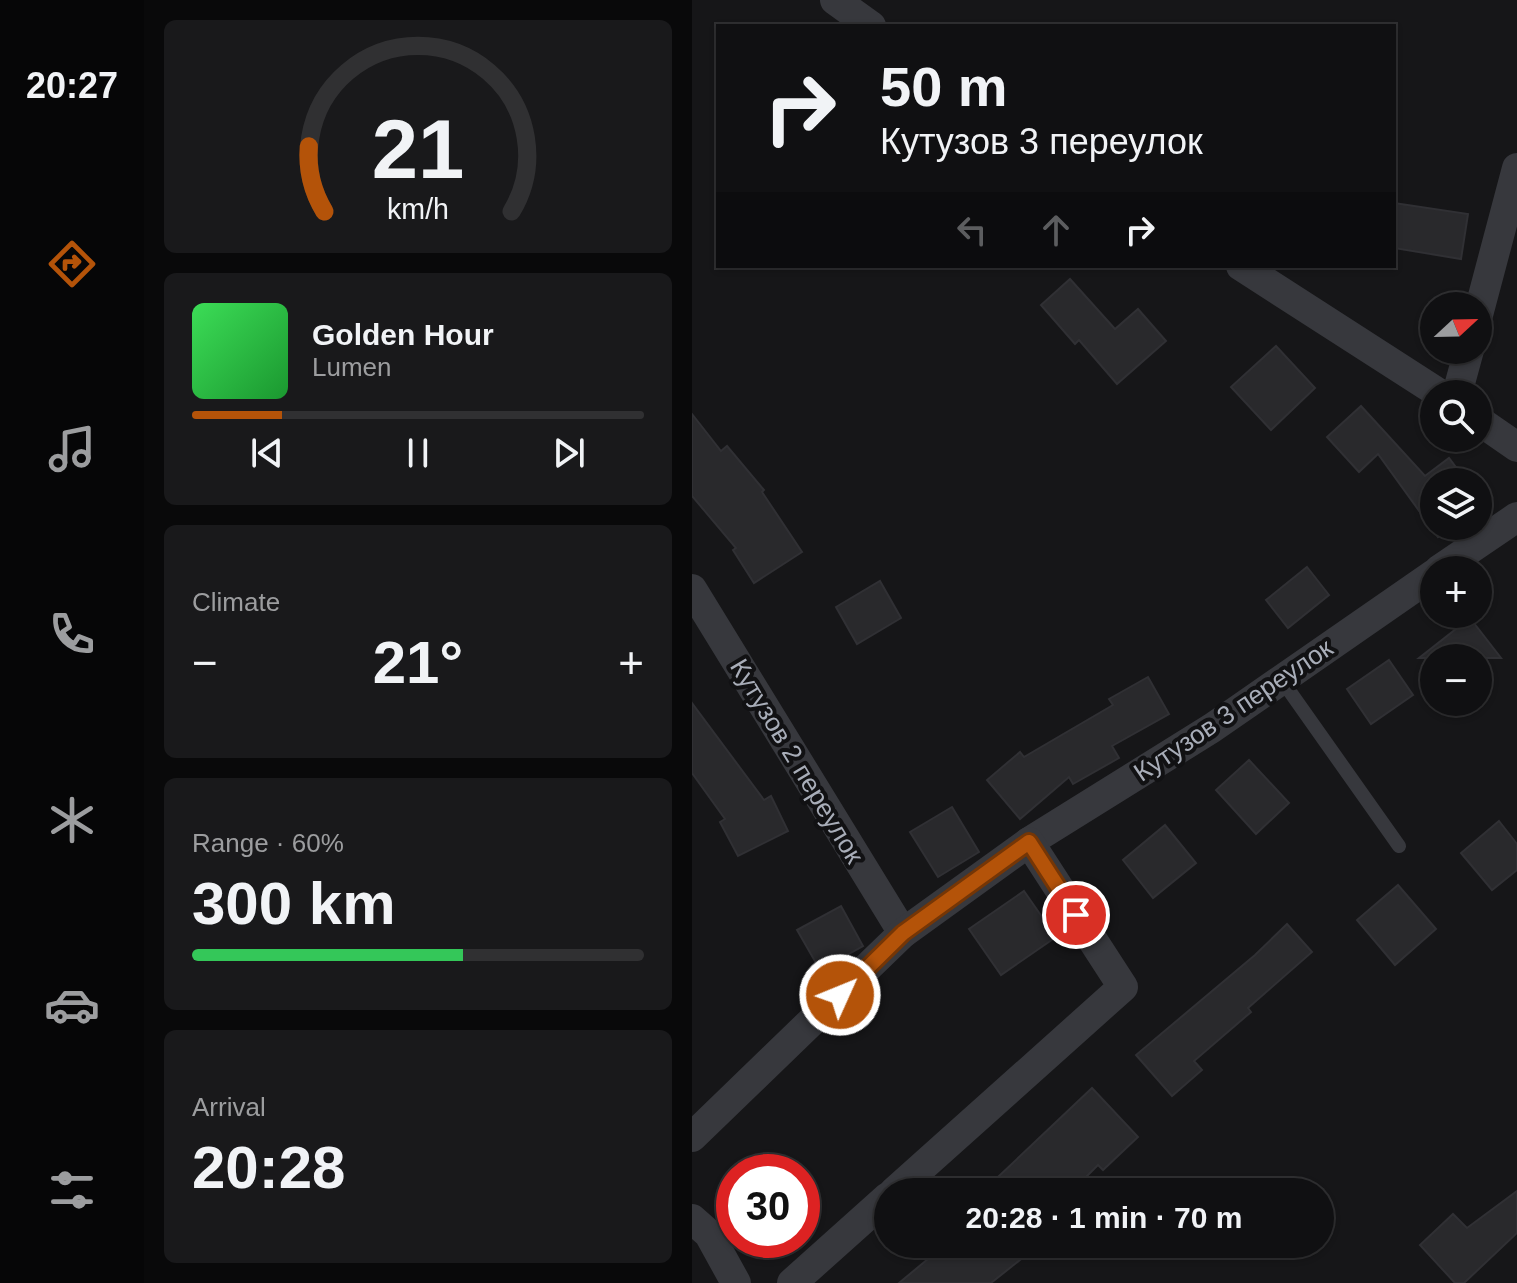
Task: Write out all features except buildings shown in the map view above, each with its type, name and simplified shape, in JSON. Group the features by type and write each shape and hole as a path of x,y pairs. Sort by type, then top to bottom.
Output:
{"street":[{"path":"835,0 868,24"},
{"path":"1484,292 1517,168"},
{"path":"1244,268 1420,381"},
{"path":"1492,430 1517,447"},
{"path":"1460,556 1517,517"},
{"name":"Кутузов 3 переулок","path":"692,1137 903,933 1029,842 1212,728 1420,584"},
{"name":"Кутузов 2 переулок","path":"692,589 903,933"},
{"path":"910,1178 1123,987 1029,842"},
{"path":"792,1283 874,1210"},
{"path":"692,1219 709,1234 736,1283"}],"lane":[{"path":"1281,679 1399,846"}],"route":[{"path":"840,995 903,933 1029,842 1076,915"}]}
